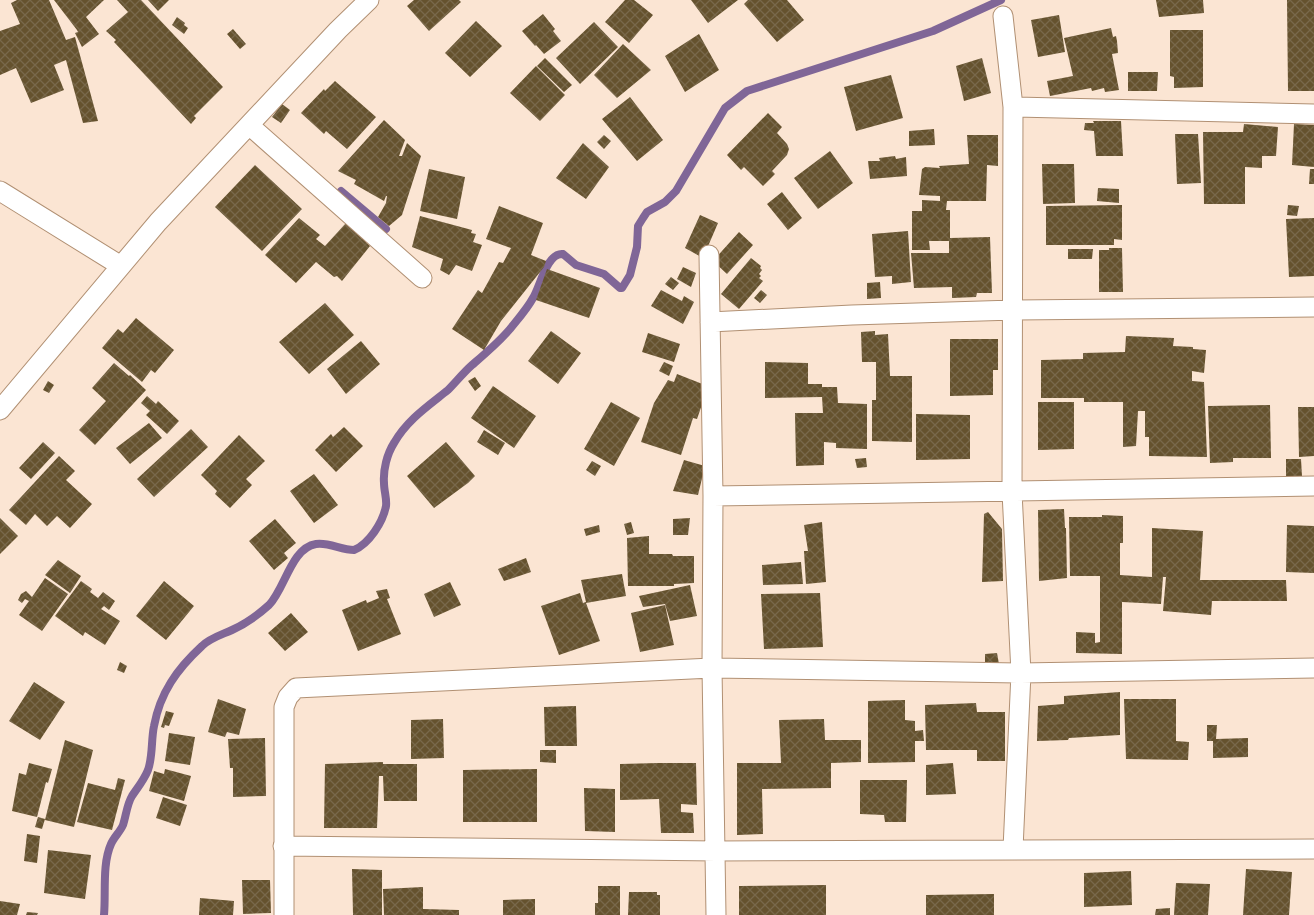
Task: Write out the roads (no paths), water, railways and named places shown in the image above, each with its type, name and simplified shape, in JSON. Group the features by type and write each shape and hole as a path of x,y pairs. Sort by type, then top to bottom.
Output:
{"street":[{"path":"0,410 158,222 338,30 369,0"},
{"path":"1003,16 1013,107 1014,310 1012,492 1021,672 1013,849"},
{"path":"1013,107 1314,114"},
{"path":"249,125 422,278"},
{"path":"0,191 121,266"},
{"path":"709,255 716,915"},
{"path":"710,322 1014,310 1314,306"},
{"path":"713,496 1314,486"},
{"path":"284,915 284,707 288,697 296,688 712,668 1021,672 1314,668"},
{"path":"284,846 716,850 1314,849"}],"waterway":[{"path":"104,915 105,869 108,852 112,841 123,825 130,799 148,770 157,714 165,692 177,673 205,643 242,625 269,605 275,598 294,561 307,547 321,544 354,550 370,538 379,525 384,512 386,503 384,478 387,457 399,435 412,420 448,390 510,329 531,302 548,264 553,258 563,254 576,265 604,274 622,288 630,275 637,247 638,226 643,218 647,212 665,202 676,191 725,108 747,91 933,31 1001,0"},
{"path":"341,191 386,229"}]}
